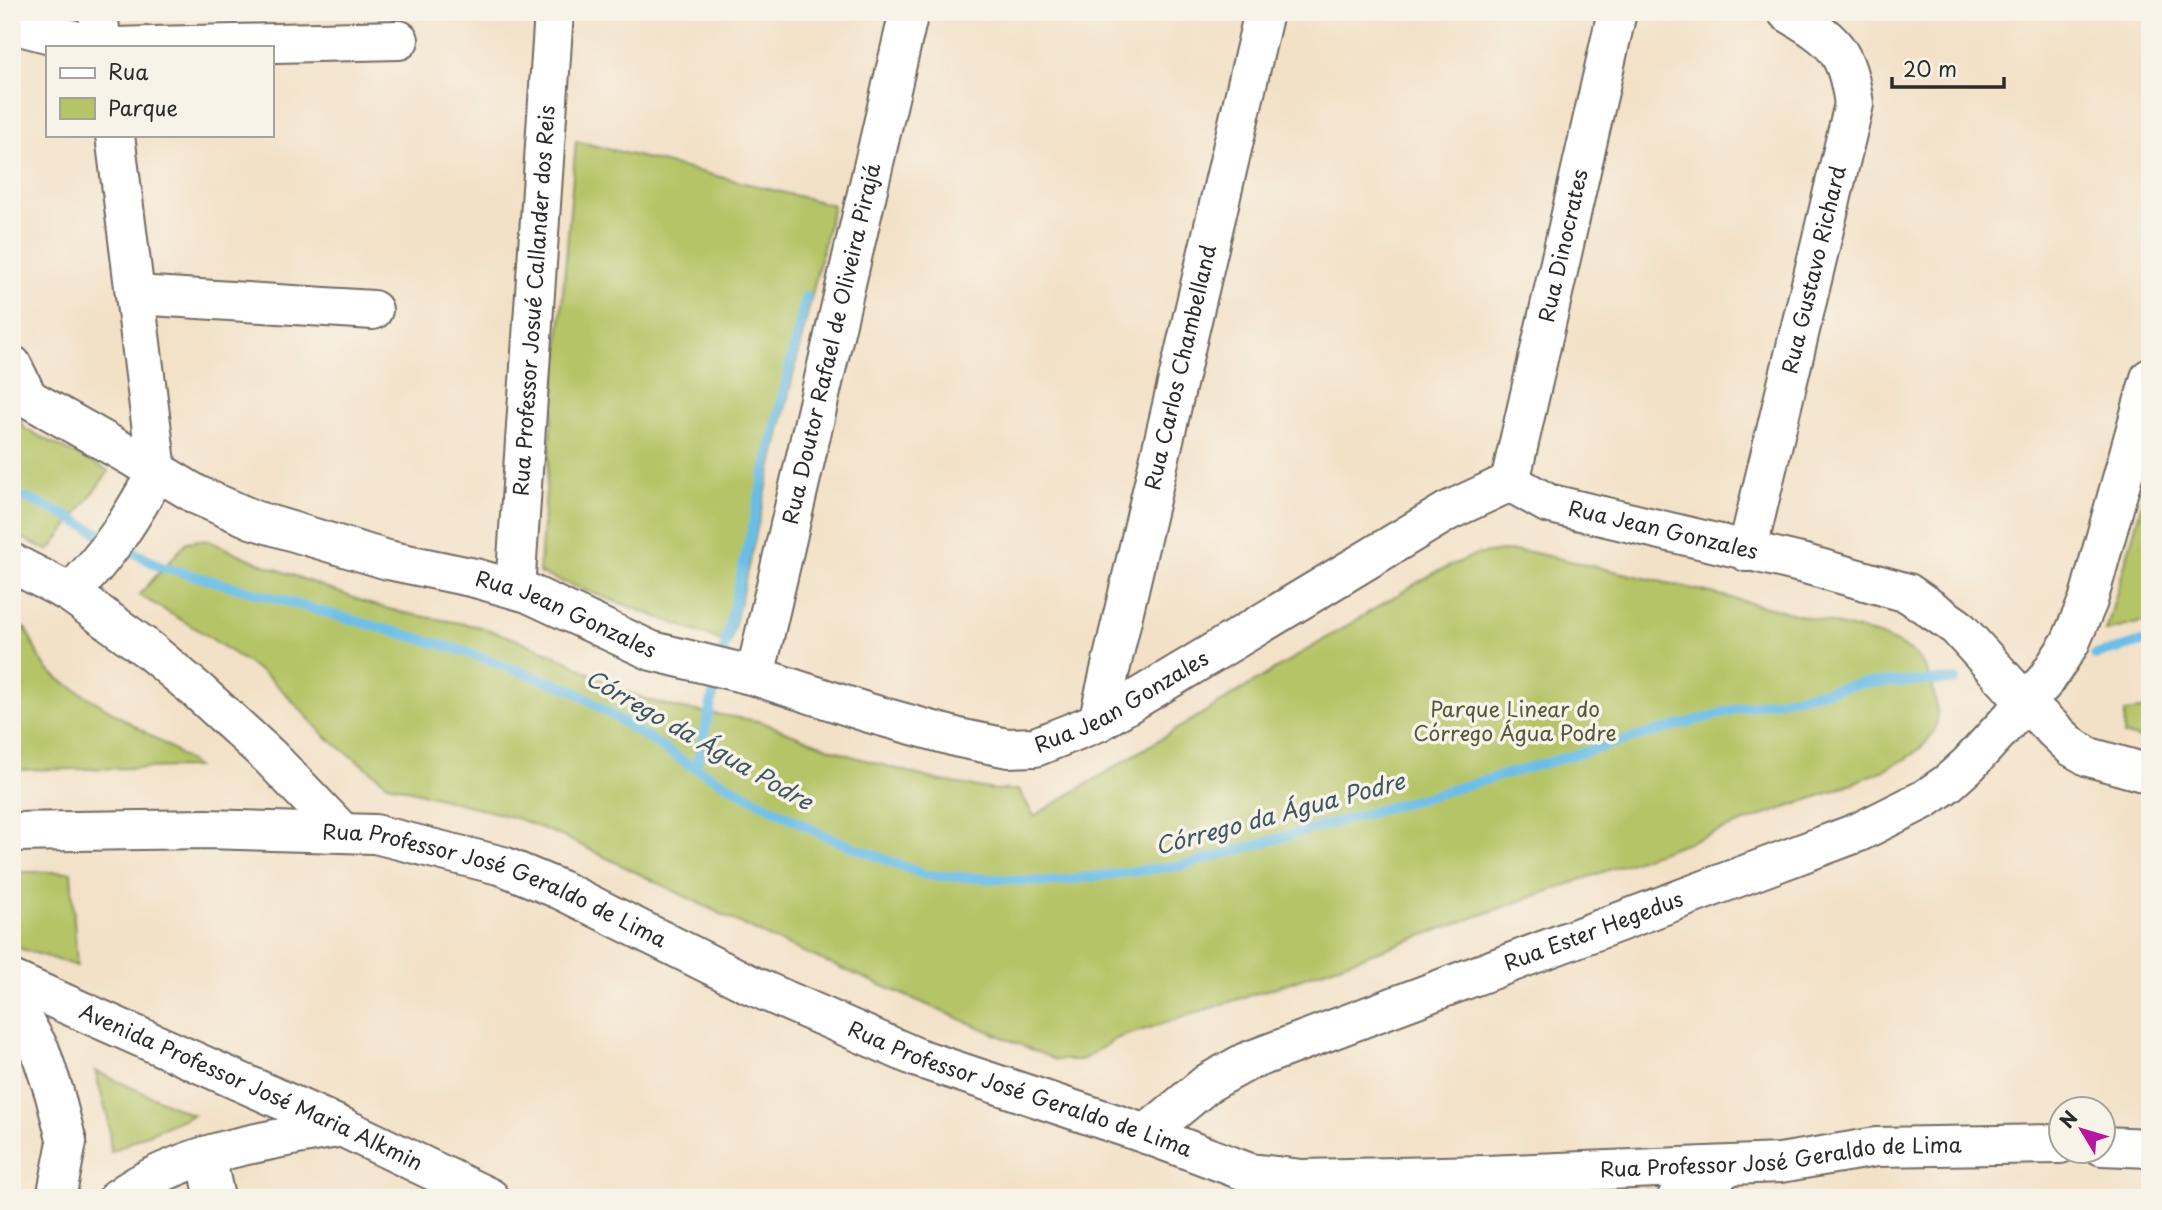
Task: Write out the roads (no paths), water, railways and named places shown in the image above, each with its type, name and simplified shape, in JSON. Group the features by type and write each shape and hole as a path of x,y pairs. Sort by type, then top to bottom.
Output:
{"street":[{"path":"97,12 102,46"},
{"name":"Rua Professor Josué Callander dos Reis","path":"515,589 554,12"},
{"name":"Rua Doutor Rafael de Oliveira Pirajá","path":"745,674 909,12"},
{"name":"Rua Carlos Chambelland","path":"1098,722 1264,12"},
{"name":"Rua Dinocrates","path":"1510,482 1617,12"},
{"name":"Rua Gustavo Richard","path":"1747,552 1854,104 1850,74 1840,54 1820,32 1787,12"},
{"path":"12,24 98,46"},
{"path":"153,46 399,40"},
{"path":"82,582 134,515 157,471 115,136"},
{"path":"136,295 373,310"},
{"name":"Rua Jean Gonzales","path":"12,365 28,398 197,495 254,520 388,560 475,578 528,593 652,652 745,674 959,738 1008,748 1035,747 1098,722 1448,511 1510,482 1547,503 1805,564 1908,593 1957,627 2026,703 2072,747 2089,757 2150,774"},
{"name":"Rua Ester Hegedus","path":"1146,1134 1208,1083 1245,1062 1859,831 1924,800 1948,783 2026,703 2046,680 2070,643 2088,601 2150,378"},
{"path":"12,563 82,582 149,650 270,757 342,832"},
{"name":"Rua Professor José Geraldo de Lima","path":"12,832 206,829 375,834 503,866 561,890 751,985 918,1058 1146,1134 1250,1173 1302,1179 1542,1185 1731,1165 1780,1163 1877,1147 2046,1144"},
{"name":"Avenida Professor José Maria Alkmin","path":"12,980 342,1127 452,1187 490,1198"},
{"path":"12,1000 40,1050 67,1142 56,1198"},
{"path":"118,1198 174,1166 255,1142 342,1127"},
{"path":"2116,1147 2150,1148"},
{"path":"206,1156 215,1198"},
{"path":"1677,1198 1731,1165"}],"waterway":[{"path":"696,768 806,296"},
{"name":"Córrego da Água Podre","path":"12,492 63,514 159,566 457,649 573,690 688,764 823,835 925,875 1049,882 1185,865 1736,709 1864,683 1955,680"},
{"name":"Córrego da Água Podre","path":"2095,655 2150,640"}],"park label":[{"name":"Parque Linear do Córrego Água Podre","path":"1515,722"}]}
